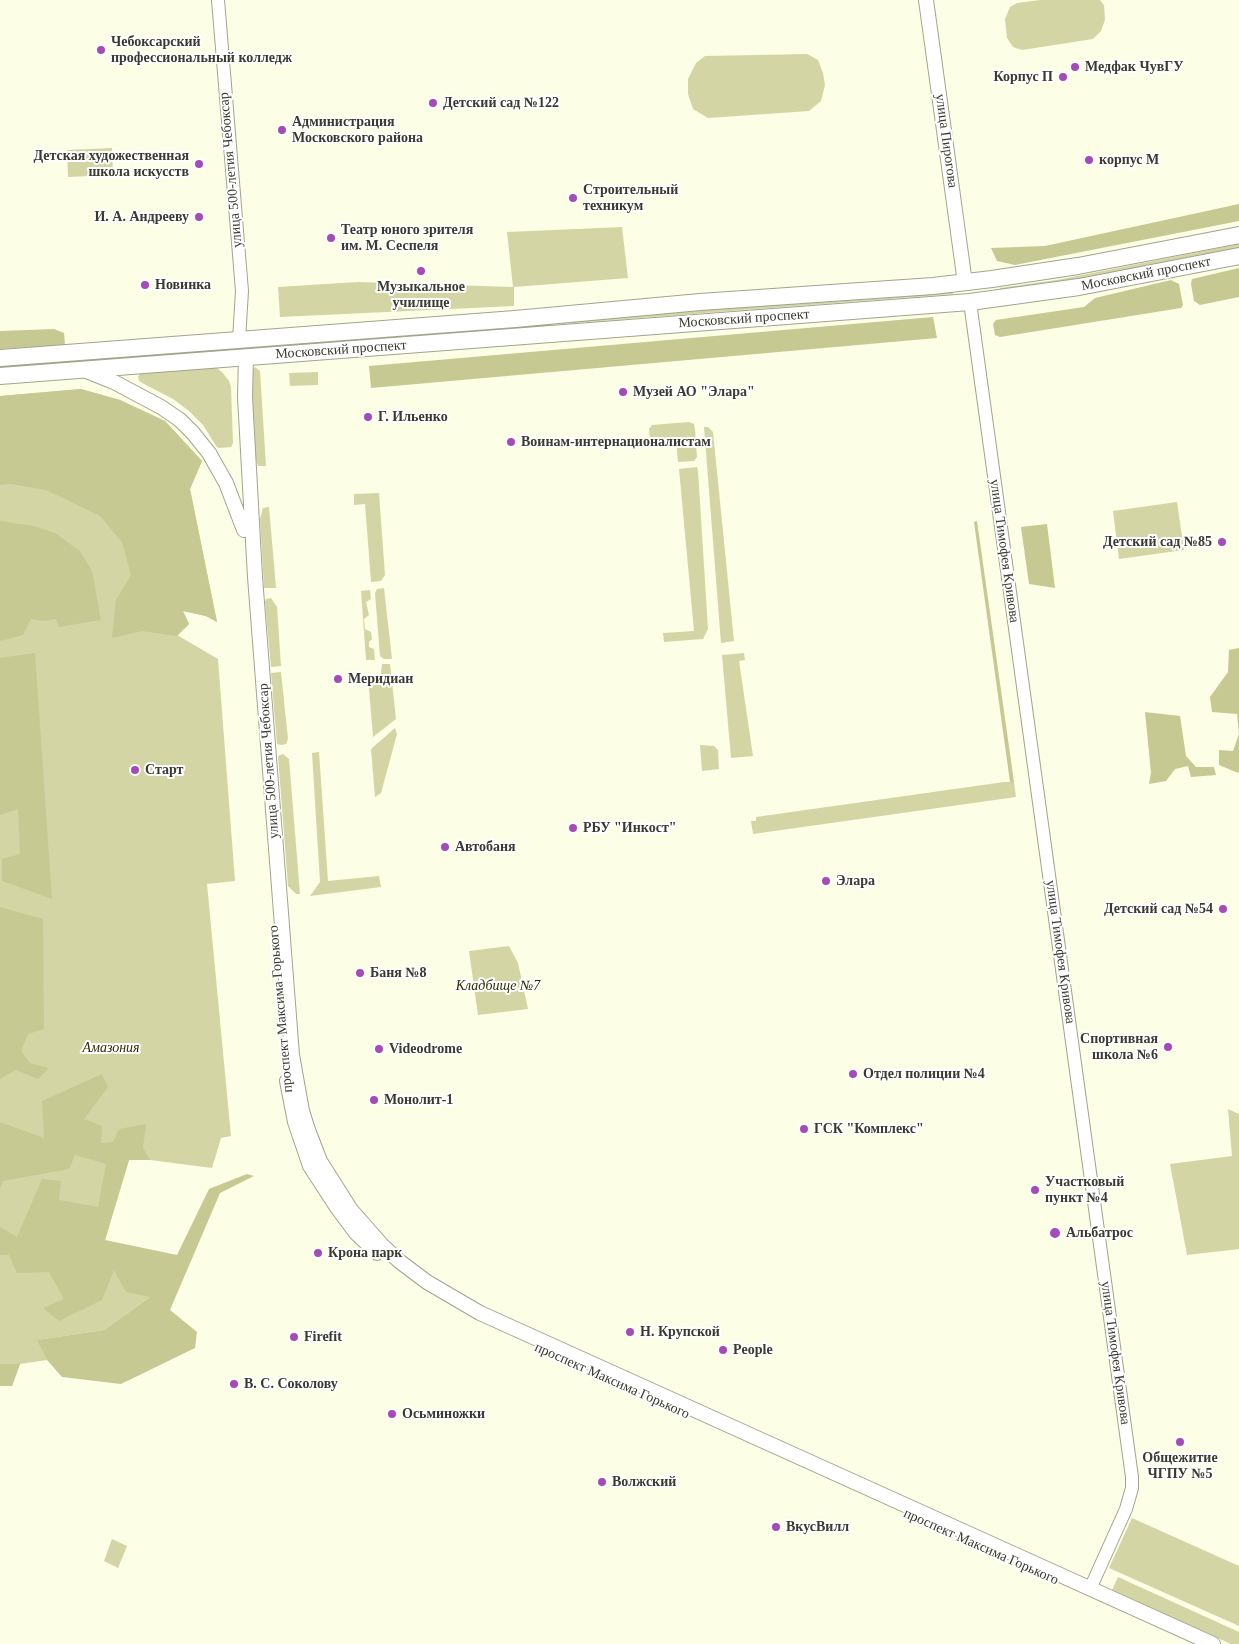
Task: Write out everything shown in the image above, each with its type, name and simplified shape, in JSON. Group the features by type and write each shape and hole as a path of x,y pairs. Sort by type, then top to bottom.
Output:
{"main road":[{"name":"улица Пирогова","path":"926,0 946,110"},
{"name":"улица Пирогова","path":"935,0 946,110 969,282"},
{"name":"Московский проспект","path":"0,358 969,282 1078,266 1239,235"},
{"name":"Московский проспект","path":"0,376 970,302 1080,287 1239,256"},
{"path":"969,282 970,302"},
{"path":"242,357 243,340"},
{"name":"улица 500-летия Чебоксар","path":"242,357 236,397 244,530 276,908"},
{"name":"улица 500-летия Чебоксар","path":"242,357 246,397 264,750"},
{"path":"84,370 138,394 161,407 187,427 209,453 226,483 244,530"},
{"name":"проспект Максима Горького","path":"276,908 290,1102 315,1164 336,1206 356,1233 402,1275 425,1292 1088,1592 1195,1644"},
{"name":"проспект Максима Горького","path":"1088,1592 1213,1644"}],"street":[{"name":"улица 500-летия Чебоксар","path":"218,0 224,40 241,241 243,340"},
{"name":"улица 500-летия Чебоксар","path":"224,0 224,40"},
{"name":"улица Тимофея Кривова","path":"970,302 1132,1477 1132,1488 1126,1509 1088,1592"}],"green space":[{"path":"1040,0 1100,0 1104,5 1105,20 1101,31 1093,39 1022,50 1013,47 1007,38 1005,19 1010,7 1017,3"},
{"path":"807,54 818,60 825,85 821,101 809,111 708,118 693,109 688,94 688,79 696,63 705,56"},
{"path":"112,148 113,175 68,177 67,150"},
{"path":"1239,204 1239,221 1015,265 997,261 991,248 1045,246"},
{"path":"622,227 628,278 514,287 514,306 280,317 278,287 358,282 513,287 507,232"},
{"path":"1239,244 1239,248 1058,284 1000,292 1000,288 1057,280"},
{"path":"1239,268 1239,297 1200,305 1194,301 1192,279"},
{"path":"1171,280 1179,284 1183,305 1181,308 1000,337 995,335 993,324 996,320 1084,307 1095,298"},
{"path":"953,290 953,294 260,347 259,344"},
{"path":"933,317 937,338 371,388 369,366"},
{"path":"54,329 64,333 65,345 0,349 0,331"},
{"path":"213,348 213,351 0,369 0,365"},
{"path":"214,366 222,372 231,387 233,443 231,447 219,448 216,446 203,425 189,411 173,399 139,381 138,377 141,372"},
{"path":"255,367 260,371 266,466 258,466 254,455 251,371"},
{"path":"318,372 318,385 290,386 289,373"},
{"name":"Амазония","path":"81,389 120,400 165,421 202,461 190,489 217,622 206,616 183,611 189,624 177,635 218,659 235,881 207,884 231,1136 221,1138 212,1168 150,1160 129,1160 105,1240 150,1297 104,1330 38,1340 47,1360 20,1364 12,1386 0,1386 0,396"},
{"path":"81,389 120,400 165,421 202,461 190,489 217,622 206,616 183,611 189,624 177,636 142,631 112,638 116,600 131,575 122,542 100,516 46,490 11,484 0,485 0,396"},
{"path":"689,422 694,424 695,429 697,457 694,461 678,462 676,439 650,441 649,429 652,425"},
{"path":"704,427 708,427 713,432 734,641 721,643"},
{"path":"697,467 708,629 703,639 664,642 663,633 694,631 679,469"},
{"path":"379,493 385,575 381,581 371,582 365,504 354,505 354,494"},
{"path":"1177,502 1184,550 1119,559 1113,511"},
{"path":"269,507 276,588 264,588 260,519 263,508"},
{"path":"0,521 34,526 55,533 80,551 92,571 101,620 59,627 56,619 43,621 31,619 23,635 0,641"},
{"path":"977,521 1014,782 1010,782 974,522"},
{"path":"1047,524 1055,588 1029,584 1021,527"},
{"path":"384,588 392,659 384,659 380,656 375,593 377,589"},
{"path":"370,590 371,599 366,602 369,615 364,619 365,629 371,632 372,639 369,642 369,647 374,649 375,660 366,660 361,591"},
{"path":"271,598 277,607 281,666 271,667 265,602 266,599"},
{"path":"1239,648 1239,734 1237,714 1212,712 1210,697 1228,672 1229,650"},
{"path":"35,653 52,899 2,881 2,859 20,854 18,809 0,815 0,658"},
{"path":"744,653 745,660 739,661 753,756 731,758 722,655"},
{"path":"382,664 390,664 396,719 373,737 368,677 376,677 381,674"},
{"path":"281,672 288,739 286,744 282,745 277,744 271,673"},
{"path":"1145,712 1180,716 1186,756 1196,767 1214,767 1216,775 1191,777 1188,766 1175,769 1166,781 1149,784 1151,773"},
{"path":"395,728 397,734 381,793 375,797 371,749"},
{"path":"1239,734 1238,773 1219,765 1219,750 1233,751"},
{"path":"700,745 714,746 718,750 719,769 702,771"},
{"path":"319,752 328,881 379,876 381,887 310,896 320,882 312,753"},
{"path":"283,754 289,759 300,894 296,894 288,886 278,756"},
{"path":"1014,782 1016,797 753,834 751,821 756,821 756,817"},
{"path":"0,907 43,919 44,1029 28,1034 21,1051 30,1063 49,1068 38,1079 16,1070 0,1079"},
{"name":"Кладбище №7","path":"509,946 518,963 528,1009 478,1015 469,951"},
{"path":"102,1074 108,1087 84,1119 102,1126 101,1143 113,1142 119,1129 146,1124 143,1148 150,1160 129,1160 105,1240 177,1255 209,1189 247,1174 254,1176 220,1193 170,1310 197,1332 195,1348 121,1384 62,1377 47,1360 37,1340 104,1330 150,1297 126,1292 114,1270 102,1300 59,1321 43,1308 64,1299 49,1272 17,1273 9,1255 0,1255 0,1227 17,1237 42,1179 61,1181 59,1200 98,1207 106,1164 75,1155 69,1169 3,1181 0,1188 0,1122 44,1138 42,1101"},
{"path":"1228,1109 1239,1114 1239,1249 1187,1255 1170,1164 1232,1156"},
{"path":"0,1364 20,1364 12,1386 0,1386"},
{"path":"1132,1518 1239,1566 1239,1626 1109,1568"},
{"path":"112,1539 127,1546 118,1568 104,1561"},
{"path":"1118,1577 1239,1632 1239,1644 1231,1644 1112,1590"}],"place":[{"name":"Чебоксарский профессиональный колледж","path":"101,50"},
{"name":"Медфак ЧувГУ","path":"1075,67"},
{"name":"Корпус П","path":"1063,77"},
{"name":"Детский сад №122","path":"433,103"},
{"name":"Администрация Московского района","path":"282,130"},
{"name":"корпус М","path":"1089,160"},
{"name":"Детская художественная школа искусств","path":"199,164"},
{"name":"Строительный техникум","path":"573,198"},
{"name":"И. А. Андрееву","path":"199,217"},
{"name":"Театр юного зрителя им. М. Сеспеля","path":"331,238"},
{"name":"Музыкальное училище","path":"421,271"},
{"name":"Новинка","path":"145,285"},
{"name":"Музей АО \"Элара\"","path":"623,392"},
{"name":"Г. Ильенко","path":"368,417"},
{"name":"Воинам-интернационалистам","path":"511,442"},
{"name":"Детский сад №85","path":"1222,542"},
{"name":"Меридиан","path":"338,679"},
{"name":"Старт","path":"135,770"},
{"name":"РБУ \"Инкост\"","path":"573,828"},
{"name":"Автобаня","path":"445,847"},
{"name":"Элара","path":"826,881"},
{"name":"Детский сад №54","path":"1223,909"},
{"name":"Баня №8","path":"360,973"},
{"name":"Спортивная школа №6","path":"1168,1047"},
{"name":"Videodrome","path":"379,1049"},
{"name":"Отдел полиции №4","path":"853,1074"},
{"name":"Монолит-1","path":"374,1100"},
{"name":"ГСК \"Комплекс\"","path":"804,1129"},
{"name":"Участковый пункт №4","path":"1035,1190"},
{"name":"Альбатрос","path":"1055,1233"},
{"name":"Крона парк","path":"318,1253"},
{"name":"Н. Крупской","path":"630,1332"},
{"name":"Firefit","path":"294,1337"},
{"name":"People","path":"723,1350"},
{"name":"В. С. Соколову","path":"234,1384"},
{"name":"Осьминожки","path":"392,1414"},
{"name":"Общежитие ЧГПУ №5","path":"1180,1442"},
{"name":"Волжский","path":"602,1482"},
{"name":"ВкусВилл","path":"776,1527"}]}
